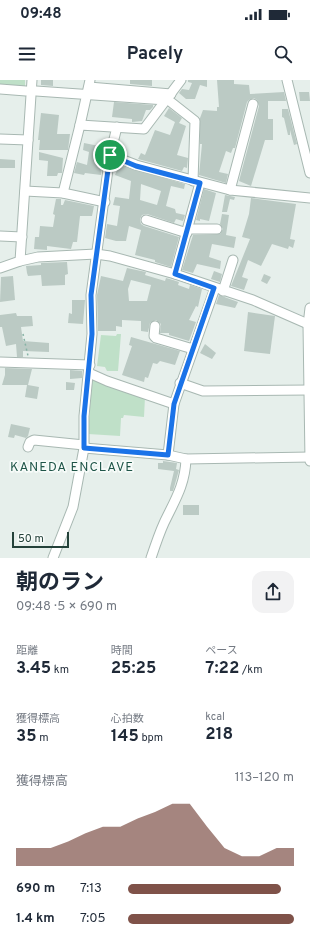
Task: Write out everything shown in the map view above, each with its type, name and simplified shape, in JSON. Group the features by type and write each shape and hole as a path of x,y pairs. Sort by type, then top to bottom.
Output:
{"street":[{"path":"20,261 32,80"},
{"path":"80,125 144,129 181,80"},
{"path":"287,80 310,173"},
{"path":"63,193 89,87"},
{"path":"36,91 89,87 168,98 195,121 197,182 188,231 175,274"},
{"path":"0,89 26,90"},
{"path":"230,190 253,104"},
{"path":"53,558 73,507 84,446 92,334 91,295 105,202 110,155 117,127"},
{"path":"0,139 28,140"},
{"path":"110,155 136,166 230,190 310,198"},
{"path":"25,191 63,193 105,202"},
{"path":"146,220 188,231 217,229"},
{"path":"0,236 22,237"},
{"path":"0,268 38,257 96,254 175,274 219,290 253,300 309,325"},
{"path":"168,455 174,404 180,383 192,349 233,260"},
{"path":"310,308 310,462"},
{"path":"155,326 154,336 156,338 192,349"},
{"path":"0,362 30,362 89,369 107,381 174,404"},
{"path":"180,383 203,391 309,392"},
{"path":"28,446 30,442 34,440 168,455 186,459 310,457"},
{"path":"151,558 164,524 179,493 185,476 186,459"}],"path":[{"path":"23,334 30,362"}],"green space":[{"path":"0,80 25,80 25,86 0,85"},
{"path":"117,334 121,334 118,371 107,371 105,367 97,366 101,335 116,336"},
{"path":"95,380 145,397 144,417 124,415 123,418 121,418 120,436 88,434 92,381"}],"building":[{"path":"41,80 53,80 53,86 41,85"},
{"path":"130,80 152,80 152,86 130,84"},
{"path":"188,80 207,80 207,87 200,85 195,99 186,99 179,93 182,89 189,90 192,83 188,82"},
{"path":"217,80 234,80 234,84 249,85 250,94 284,92 286,101 268,101 268,119 273,119 273,140 265,140 251,186 239,181 259,106 257,100 254,98 247,102 235,148 233,148 231,153 226,151 219,172 228,174 226,183 199,175 202,144 200,144 200,118 203,110 217,111 217,107 219,107"},
{"path":"299,92 309,92 310,101 300,101"},
{"path":"114,102 153,105 153,107 150,110 146,110 142,121 132,122 132,119 112,117"},
{"path":"169,108 182,118 179,123 186,126 177,155 188,158 187,168 184,167 182,171 138,159 141,153 145,155 155,130 170,135 175,122 164,116"},
{"path":"282,109 288,109 297,144 294,145 290,130 290,135 288,135 284,118 282,117"},
{"path":"41,113 59,115 57,134 70,134 68,150 39,150 40,140 38,140"},
{"path":"84,143 104,147 99,165 102,166 101,175 85,173 84,175 74,173 77,162 87,165 89,152 83,150"},
{"path":"39,152 63,158 62,173 58,173 57,176 47,176 48,161 39,160"},
{"path":"0,159 15,160 15,168 0,168"},
{"path":"119,165 185,184 184,189 171,186 166,206 175,209 176,213 185,215 183,221 176,219 174,223 147,214 142,215 140,219 141,224 144,226 179,237 171,267 155,262 155,260 135,255 141,230 129,226 126,241 116,241 105,238 107,224 117,226 120,206 113,205 115,197 129,199 131,181 115,175","holes":["141,184 161,191 157,205 140,200"]},
{"path":"204,189 216,193 209,221 200,219 200,221 196,220"},
{"path":"225,195 235,197 234,200 230,199 227,212 222,212"},
{"path":"251,198 296,204 290,239 295,240 293,248 289,246 288,249 272,244 261,266 248,260 242,277 248,279 244,290 231,286 250,239 242,237 249,214"},
{"path":"56,199 61,199 61,205 63,205 65,200 94,206 92,216 80,216 77,242 73,242 71,249 47,246 47,250 34,249 35,237 39,237 40,226 53,227 55,215 53,214"},
{"path":"222,214 229,215 226,235 236,237 234,248 212,244 209,257 221,261 220,269 197,264 193,273 182,270 193,235 220,234 223,229 220,224"},
{"path":"67,262 68,274 65,275 65,285 42,286 41,275 28,276 27,273 26,266 41,265 41,263"},
{"path":"127,268 146,272 145,275 165,281 166,278 179,282 178,285 189,289 190,285 202,289 198,307 196,306 189,320 196,322 189,341 169,335 169,333 160,333 161,324 156,320 150,323 148,332 141,331 141,321 122,320 122,327 116,326 116,331 98,331 97,295 101,276 123,281","holes":["131,280 151,285 147,301 129,301 128,289"]},
{"path":"214,271 222,274 220,282 211,279"},
{"path":"264,274 271,277 267,284 261,281"},
{"path":"13,276 15,300 0,302 1,277"},
{"path":"219,295 238,302 235,308 216,304"},
{"path":"72,300 85,300 83,324 68,323 69,313 72,314"},
{"path":"248,312 275,316 270,354 244,351"},
{"path":"16,313 17,316 32,316 33,326 21,327 23,341 49,343 49,352 23,351 23,357 17,357 16,344 6,346 2,327 0,327 0,315"},
{"path":"131,337 180,351 175,365 160,361 157,364 153,363 148,378 145,377 144,382 122,375 132,346 129,345"},
{"path":"205,344 216,353 212,359 200,353"},
{"path":"5,368 32,369 28,385 39,387 37,399 25,397 27,385 2,385 5,375"},
{"path":"70,370 82,371 82,378 70,379"},
{"path":"66,382 75,383 74,390 66,390"},
{"path":"11,424 30,428 28,436 26,438 15,435 14,438 8,437"},
{"path":"163,461 177,463 176,469 179,470 173,491 170,491 170,488 174,471 158,469 158,463 163,463"},
{"path":"183,505 199,505 199,515 183,515"}],"district":[{"name":"KANEDA ENCLAVE","path":"72,468"}],"route":[{"path":"110,155 136,166 200,183 175,274 214,288 174,404 168,455 84,448 84,416 92,334 91,295 105,202 110,155"}]}
